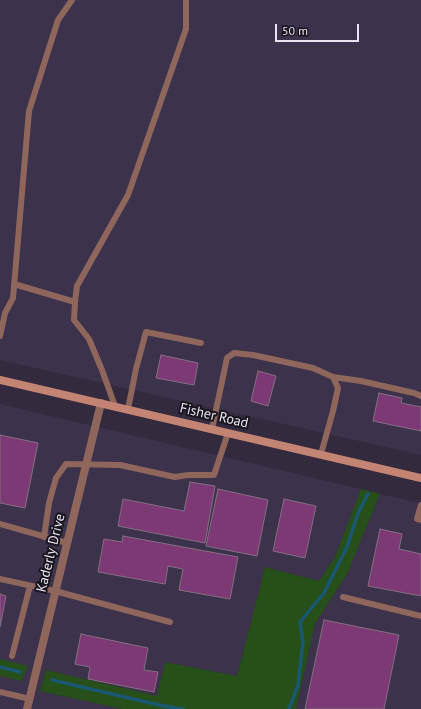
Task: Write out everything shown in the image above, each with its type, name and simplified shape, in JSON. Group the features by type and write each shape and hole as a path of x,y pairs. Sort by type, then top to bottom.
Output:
{"main road":[{"name":"Fisher Road","path":"0,380 421,478"}],"street":[{"name":"Kaderly Drive","path":"27,709 101,403"}],"lane":[{"path":"0,336 5,313 13,298 29,111 58,20 72,0"},
{"path":"115,406 89,339 74,320 77,286 128,195 186,29 186,0"},
{"path":"14,284 75,302"},
{"path":"128,409 146,332 201,343"},
{"path":"212,429 227,358 234,353 252,354 313,368 334,377 361,381 414,393 421,396"},
{"path":"321,454 338,388 334,377"},
{"path":"44,537 49,503 56,478 66,464 120,465 175,478 188,475 214,475 228,433"},
{"path":"421,505 417,519 421,520"},
{"path":"0,524 67,543"},
{"path":"0,579 55,591 170,622"},
{"path":"12,656 30,586"},
{"path":"342,597 421,616"},
{"path":"0,692 30,699"}],"shaded area":[{"path":"0,0 421,0 421,455 0,360"},
{"path":"0,404 361,489 335,557 319,581 265,567 237,676 166,662 157,696 46,670 40,691 122,709 0,709"},
{"path":"380,494 421,503 421,709 296,709 315,624 347,574"}],"green space":[{"path":"361,489 380,494 347,574 315,624 296,709 122,709 40,691 46,670 157,696 165,662 237,676 265,567 319,581 335,557"},
{"path":"0,659 28,666 21,681 0,676"}],"building":[{"path":"161,355 198,363 194,385 156,378"},
{"path":"258,371 276,376 268,406 251,401"},
{"path":"379,393 402,398 401,403 421,407 421,431 373,421"},
{"path":"0,435 38,443 25,508 0,503"},
{"path":"190,482 215,486 205,543 118,526 123,499 184,511"},
{"path":"218,489 268,500 257,556 206,546"},
{"path":"284,499 316,506 305,558 273,551"},
{"path":"380,529 402,534 399,549 421,554 421,596 368,586"},
{"path":"123,536 238,557 230,599 179,590 183,569 168,566 165,584 98,572 104,539 122,542"},
{"path":"0,594 6,596 0,627"},
{"path":"324,620 399,635 384,709 305,709"},
{"path":"81,634 148,648 144,670 158,672 154,692 88,679 90,667 75,664"}],"waterway":[{"path":"289,709 298,685 303,642 300,622 324,593 347,547 358,513 368,494"},
{"path":"0,667 20,672"},
{"path":"52,680 159,705 183,709"}]}
